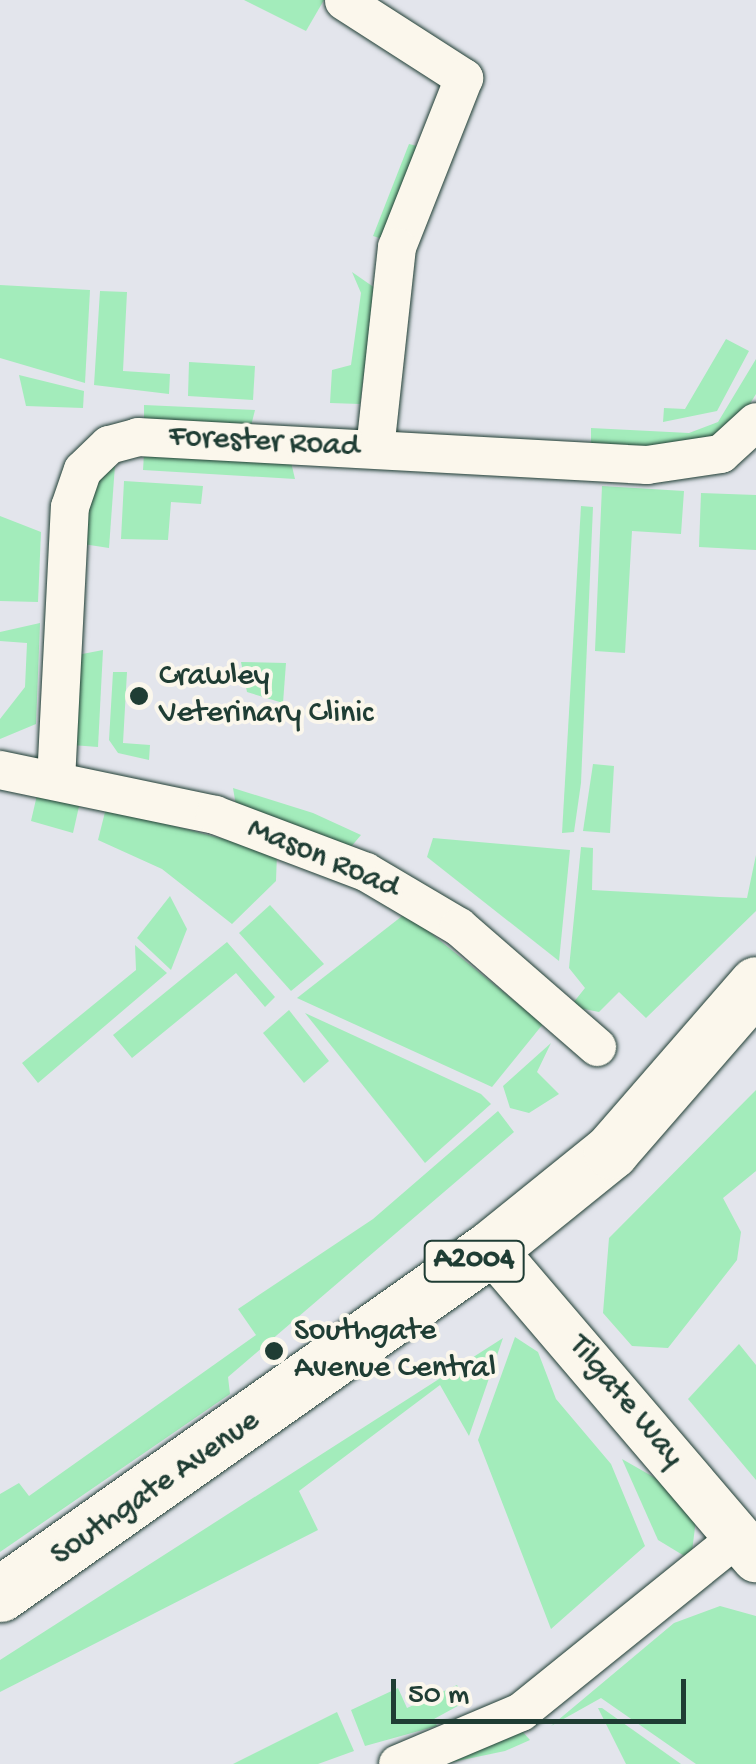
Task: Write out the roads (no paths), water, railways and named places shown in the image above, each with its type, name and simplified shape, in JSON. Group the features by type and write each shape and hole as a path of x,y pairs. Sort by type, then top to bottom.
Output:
{"main road":[{"name":"Southgate Avenue","path":"0,1594 491,1248 610,1151 756,984"}],"street":[{"path":"344,1 464,78 397,247 375,448"},
{"name":"Forester Road","path":"56,781 70,506 97,454 138,437 647,465 721,454 756,422"},
{"name":"Mason Road","path":"0,770 215,815 366,872 460,927 597,1047"},
{"name":"Tilgate Way","path":"491,1248 748,1547"},
{"path":"398,1764 520,1712 748,1547"}],"place":[{"name":"Crawley Veterinary Clinic","path":"139,696"},
{"name":"Southgate Avenue Central","path":"274,1351"}]}
